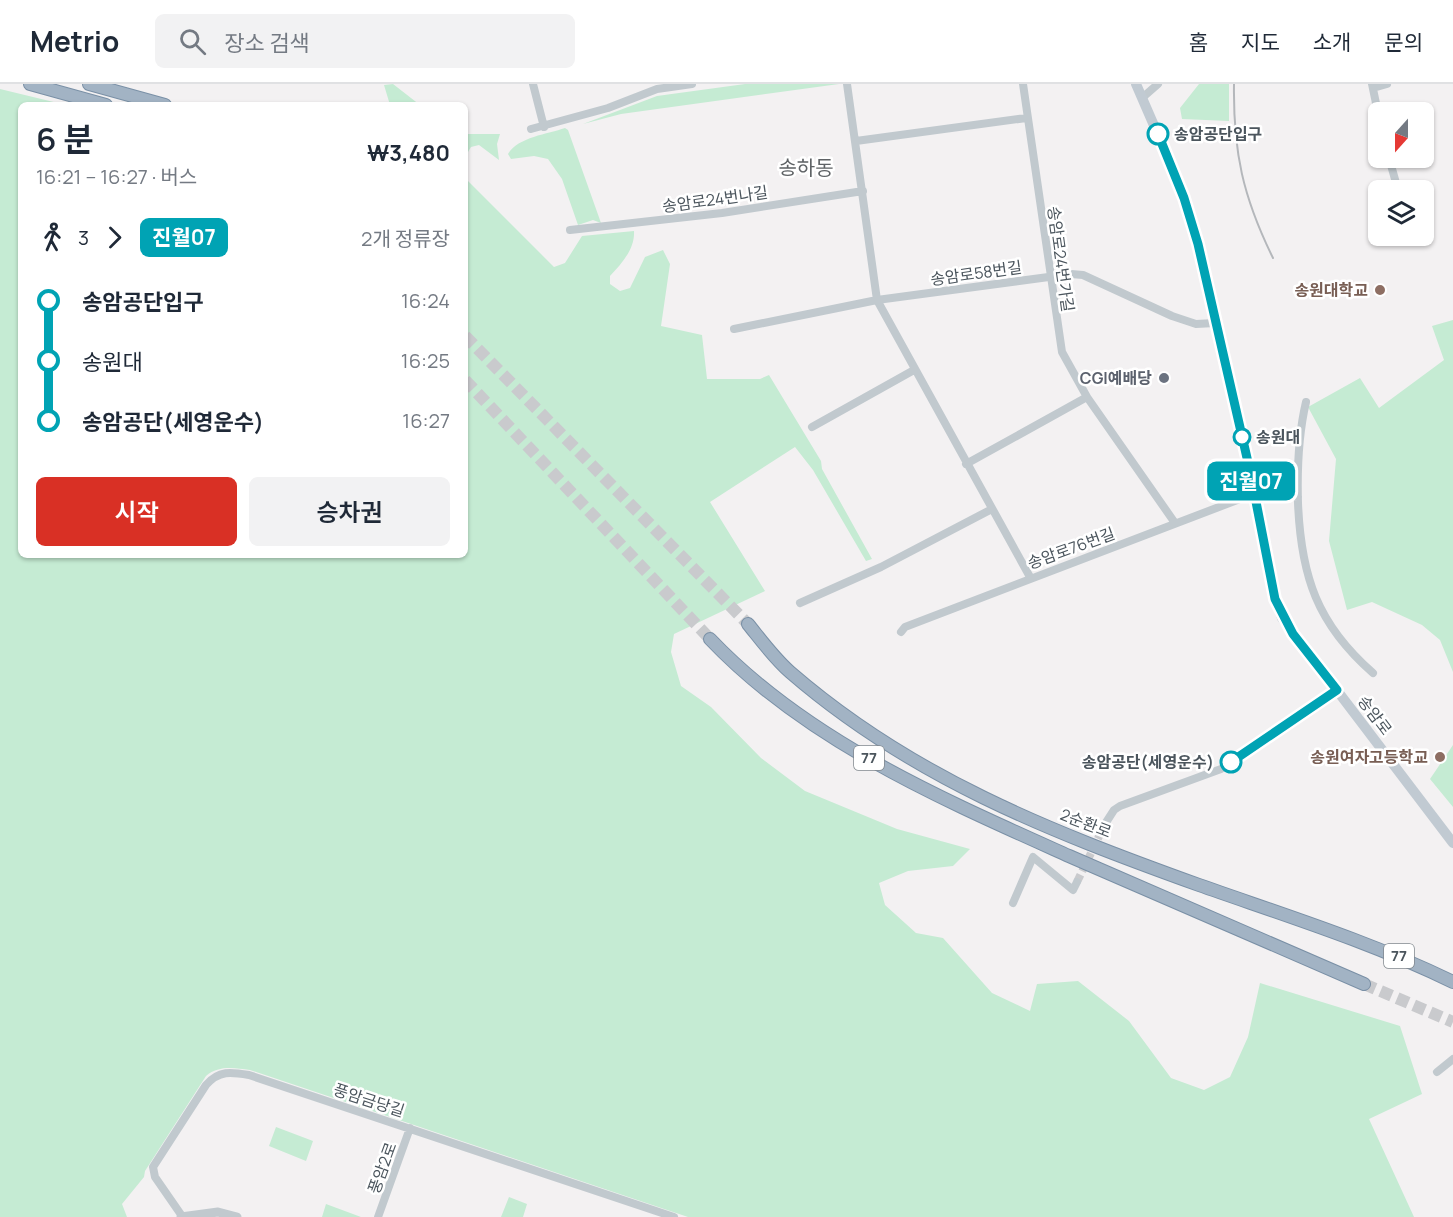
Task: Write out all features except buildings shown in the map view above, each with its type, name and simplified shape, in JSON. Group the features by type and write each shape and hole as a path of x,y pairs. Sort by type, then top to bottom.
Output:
{"highway":[{"path":"30,84 95,102"},
{"path":"89,84 155,102"},
{"name":"2순환로","path":"748,624 788,670 863,729 902,756 963,789 1008,810 1196,884 1402,957 1453,982"},
{"name":"77","path":"710,639 740,671 767,694 830,736 882,766 985,819 1364,984"}],"main road":[{"name":"송암로","path":"1136,84 1184,198 1198,244 1271,585 1282,618 1453,843"}],"street":[{"path":"532,84 544,127"},
{"path":"531,129 608,108 657,86 692,84"},
{"path":"847,84 877,300 1030,577"},
{"name":"송암로24번가길","path":"1023,84 1026,118 1062,352 1088,397 1175,524"},
{"path":"1142,98 1158,84"},
{"path":"1376,102 1372,86 1387,84"},
{"path":"856,141 1026,118"},
{"name":"송암로24번나길","path":"570,230 722,213 863,191"},
{"name":"송암로58번길","path":"734,329 877,300 1051,277 1083,275 1173,316 1196,324 1215,323"},
{"path":"812,427 914,370"},
{"path":"966,464 1088,397"},
{"path":"1306,402 1297,446 1301,554 1316,601 1333,629 1373,673"},
{"path":"1253,494 1270,478 1297,478"},
{"path":"1253,494 1298,497"},
{"name":"송암로76번길","path":"901,632 905,627 1030,577 1253,494"},
{"path":"800,603 881,567 992,509"},
{"path":"1105,824 1114,810 1120,806 1221,769 1337,690"},
{"path":"1014,903 1034,857 1073,890 1077,882"},
{"path":"1437,1072 1453,1059"},
{"name":"풍암금당길","path":"181,1216 155,1177 153,1167 206,1085 214,1076 223,1072 249,1075 674,1217"},
{"name":"풍암2로","path":"378,1217 410,1128"},
{"path":"181,1216 218,1212 237,1217"}],"green space":[{"path":"393,84 416,102 389,102 384,85"},
{"path":"745,84 839,84 621,114 583,124 657,96"},
{"path":"1199,84 1229,84 1229,121 1182,119 1180,108"},
{"path":"0,89 54,102 18,102 18,558 468,558 468,181 554,267 565,263 582,236 634,231 630,250 610,276 610,284 620,291 630,288 645,257 663,250 670,264 661,326 702,335 707,379 760,379 769,375 821,461 822,469 872,559 866,561 813,470 795,447 710,502 765,591 674,634 671,652 681,686 711,707 761,758 805,791 897,829 970,849 953,866 908,871 879,883 885,905 916,933 943,938 992,993 1030,1011 1037,984 1078,981 1129,1021 1171,1078 1204,1090 1230,1077 1248,1037 1260,983 1400,1026 1422,1094 1369,1119 1414,1217 688,1217 250,1070 232,1068 216,1070 206,1076 145,1171 144,1177 122,1204 127,1217 0,1217"},
{"path":"565,128 568,130 601,223 593,220 578,225 562,179 548,159 534,156 511,159 508,154 526,140"},
{"path":"468,134 500,134 497,144 499,160 479,145 471,147 468,152"},
{"path":"1453,320 1453,672 1440,640 1422,625 1372,602 1347,610 1329,541 1336,459 1308,407 1360,378 1379,408 1444,360 1432,326"},
{"path":"1453,745 1453,807 1430,779"},
{"path":"276,1127 313,1141 306,1161 269,1146"},
{"path":"509,1197 527,1204 523,1217 501,1217"},
{"path":"326,1204 361,1217 322,1217"}],"tunnel":[{"path":"468,339 748,624"},
{"path":"468,383 710,639"},
{"path":"1077,882 1105,824"},
{"path":"1364,984 1453,1022"}],"railway":[{"path":"1234,84 1235,131 1242,174 1254,215 1273,258"}],"bus line":[{"name":"진월07","path":"1158,134 1184,198 1198,244 1250,471 1275,599 1282,618 1337,690 1231,762"}],"place":[{"name":"송암공단입구","path":"1158,134"},
{"name":"송원대학교","path":"1380,290"},
{"name":"CGI예배당","path":"1164,378"},
{"name":"송원대","path":"1242,437"},
{"name":"송원여자고등학교","path":"1440,757"},
{"name":"송암공단(세영운수)","path":"1231,762"}],"district":[{"name":"송하동","path":"806,168"}]}
